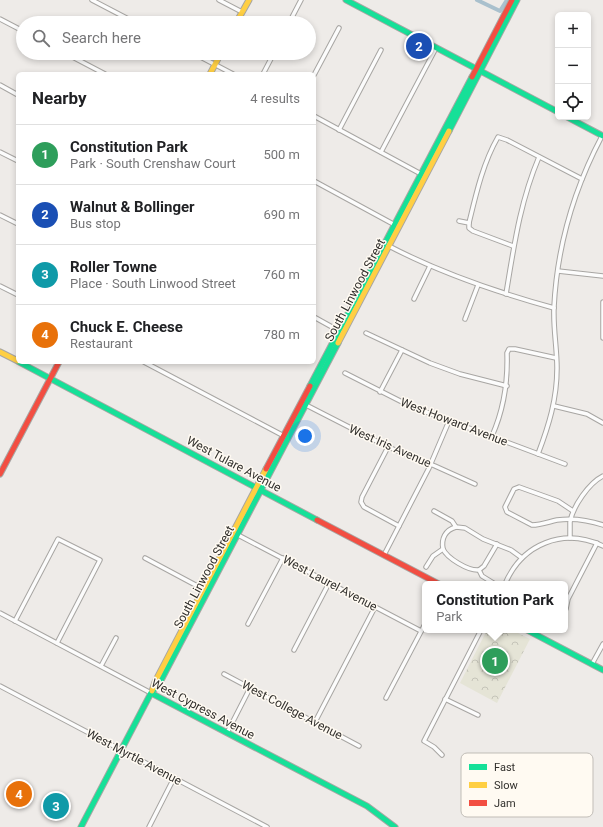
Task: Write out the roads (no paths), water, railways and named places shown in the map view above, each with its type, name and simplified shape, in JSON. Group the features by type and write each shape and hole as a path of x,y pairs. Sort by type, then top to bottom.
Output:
{"street":[{"path":"92,0 123,16"},
{"path":"218,0 242,12"},
{"path":"240,16 249,0"},
{"path":"293,16 301,0"},
{"path":"346,0 555,110"},
{"name":"South Linwood Street","path":"479,71 512,0"},
{"name":"South Linwood Street","path":"81,827 151,693 155,682 203,588 230,538 291,434 387,245 518,0"},
{"path":"0,18 16,27"},
{"path":"316,72 339,28"},
{"path":"381,152 436,48"},
{"path":"339,130 381,50"},
{"path":"79,60 101,72"},
{"path":"207,60 229,72"},
{"path":"211,72 217,60"},
{"path":"264,72 270,60"},
{"path":"0,85 16,94"},
{"path":"316,117 424,175"},
{"path":"538,454 554,406 557,377 554,308 558,271 565,233 571,209 582,179 602,136 573,120"},
{"path":"513,246 473,231 469,228 469,223 484,169 493,145 498,137 507,140 582,179"},
{"path":"0,152 16,160"},
{"path":"506,294 513,246 523,202 539,157"},
{"path":"316,182 397,226"},
{"path":"0,215 16,223"},
{"path":"459,221 469,223"},
{"path":"387,245 430,266 478,285 554,308"},
{"path":"414,299 430,266"},
{"path":"558,271 603,276"},
{"path":"465,320 478,285"},
{"path":"0,286 16,294"},
{"path":"603,302 603,338"},
{"path":"316,318 342,332"},
{"name":"South Linwood Street","path":"151,693 159,684 238,535 284,436 342,332"},
{"path":"366,333 430,363 460,374 507,386"},
{"path":"492,436 500,418 507,386 507,353 509,349 556,358"},
{"path":"380,392 402,350"},
{"name":"West Tulare Avenue","path":"0,352 16,360"},
{"name":"West Tulare Avenue","path":"23,364 433,581"},
{"path":"0,474 58,364"},
{"path":"148,364 284,436 291,434"},
{"name":"West Howard Avenue","path":"345,373 410,406 565,464"},
{"name":"West Iris Avenue","path":"306,405 388,447 431,464 474,484"},
{"path":"554,406 587,414 603,423"},
{"path":"384,555 431,464 449,421"},
{"path":"388,447 362,497 361,502 364,507 399,526"},
{"path":"570,538 573,511 590,486 603,476"},
{"path":"573,511 558,501 519,487 514,489 505,507 507,512 532,525 557,520 582,520 603,525"},
{"path":"434,511 452,521 456,527"},
{"path":"497,544 484,566 478,570 471,570 450,558 442,550 442,540 445,534 451,528 456,527 465,528 483,539 497,544 511,550 522,558"},
{"path":"230,538 235,534 238,535"},
{"name":"West Laurel Avenue","path":"238,535 421,631"},
{"path":"506,581 511,571 522,558 533,549 547,542 570,538 585,539 603,546"},
{"path":"14,621 58,539 100,560 57,643"},
{"path":"568,599 597,543"},
{"path":"426,567 433,556 442,550"},
{"path":"145,558 203,588 205,592 198,605 197,612"},
{"path":"248,624 283,558"},
{"path":"478,570 482,576 490,581"},
{"path":"294,650 330,583"},
{"path":"315,722 376,607"},
{"name":"West Cypress Avenue","path":"0,614 367,806 395,827"},
{"path":"386,698 421,631"},
{"path":"442,755 434,747 424,741 479,633"},
{"path":"532,633 603,670"},
{"path":"101,666 116,638"},
{"path":"592,664 603,644"},
{"name":"West College Avenue","path":"224,674 359,746"},
{"name":"West Myrtle Avenue","path":"0,686 267,827"},
{"path":"227,733 250,688"},
{"path":"445,699 478,715"},
{"path":"149,827 174,778"}],"waterway":[{"path":"477,0 500,11 507,0"}],"place":[{"name":"Walnut & Bollinger","path":"419,46"},
{"name":"Constitution Park","path":"495,661"},
{"name":"Chuck E. Cheese","path":"19,794"},
{"name":"Roller Towne","path":"56,806"}]}
